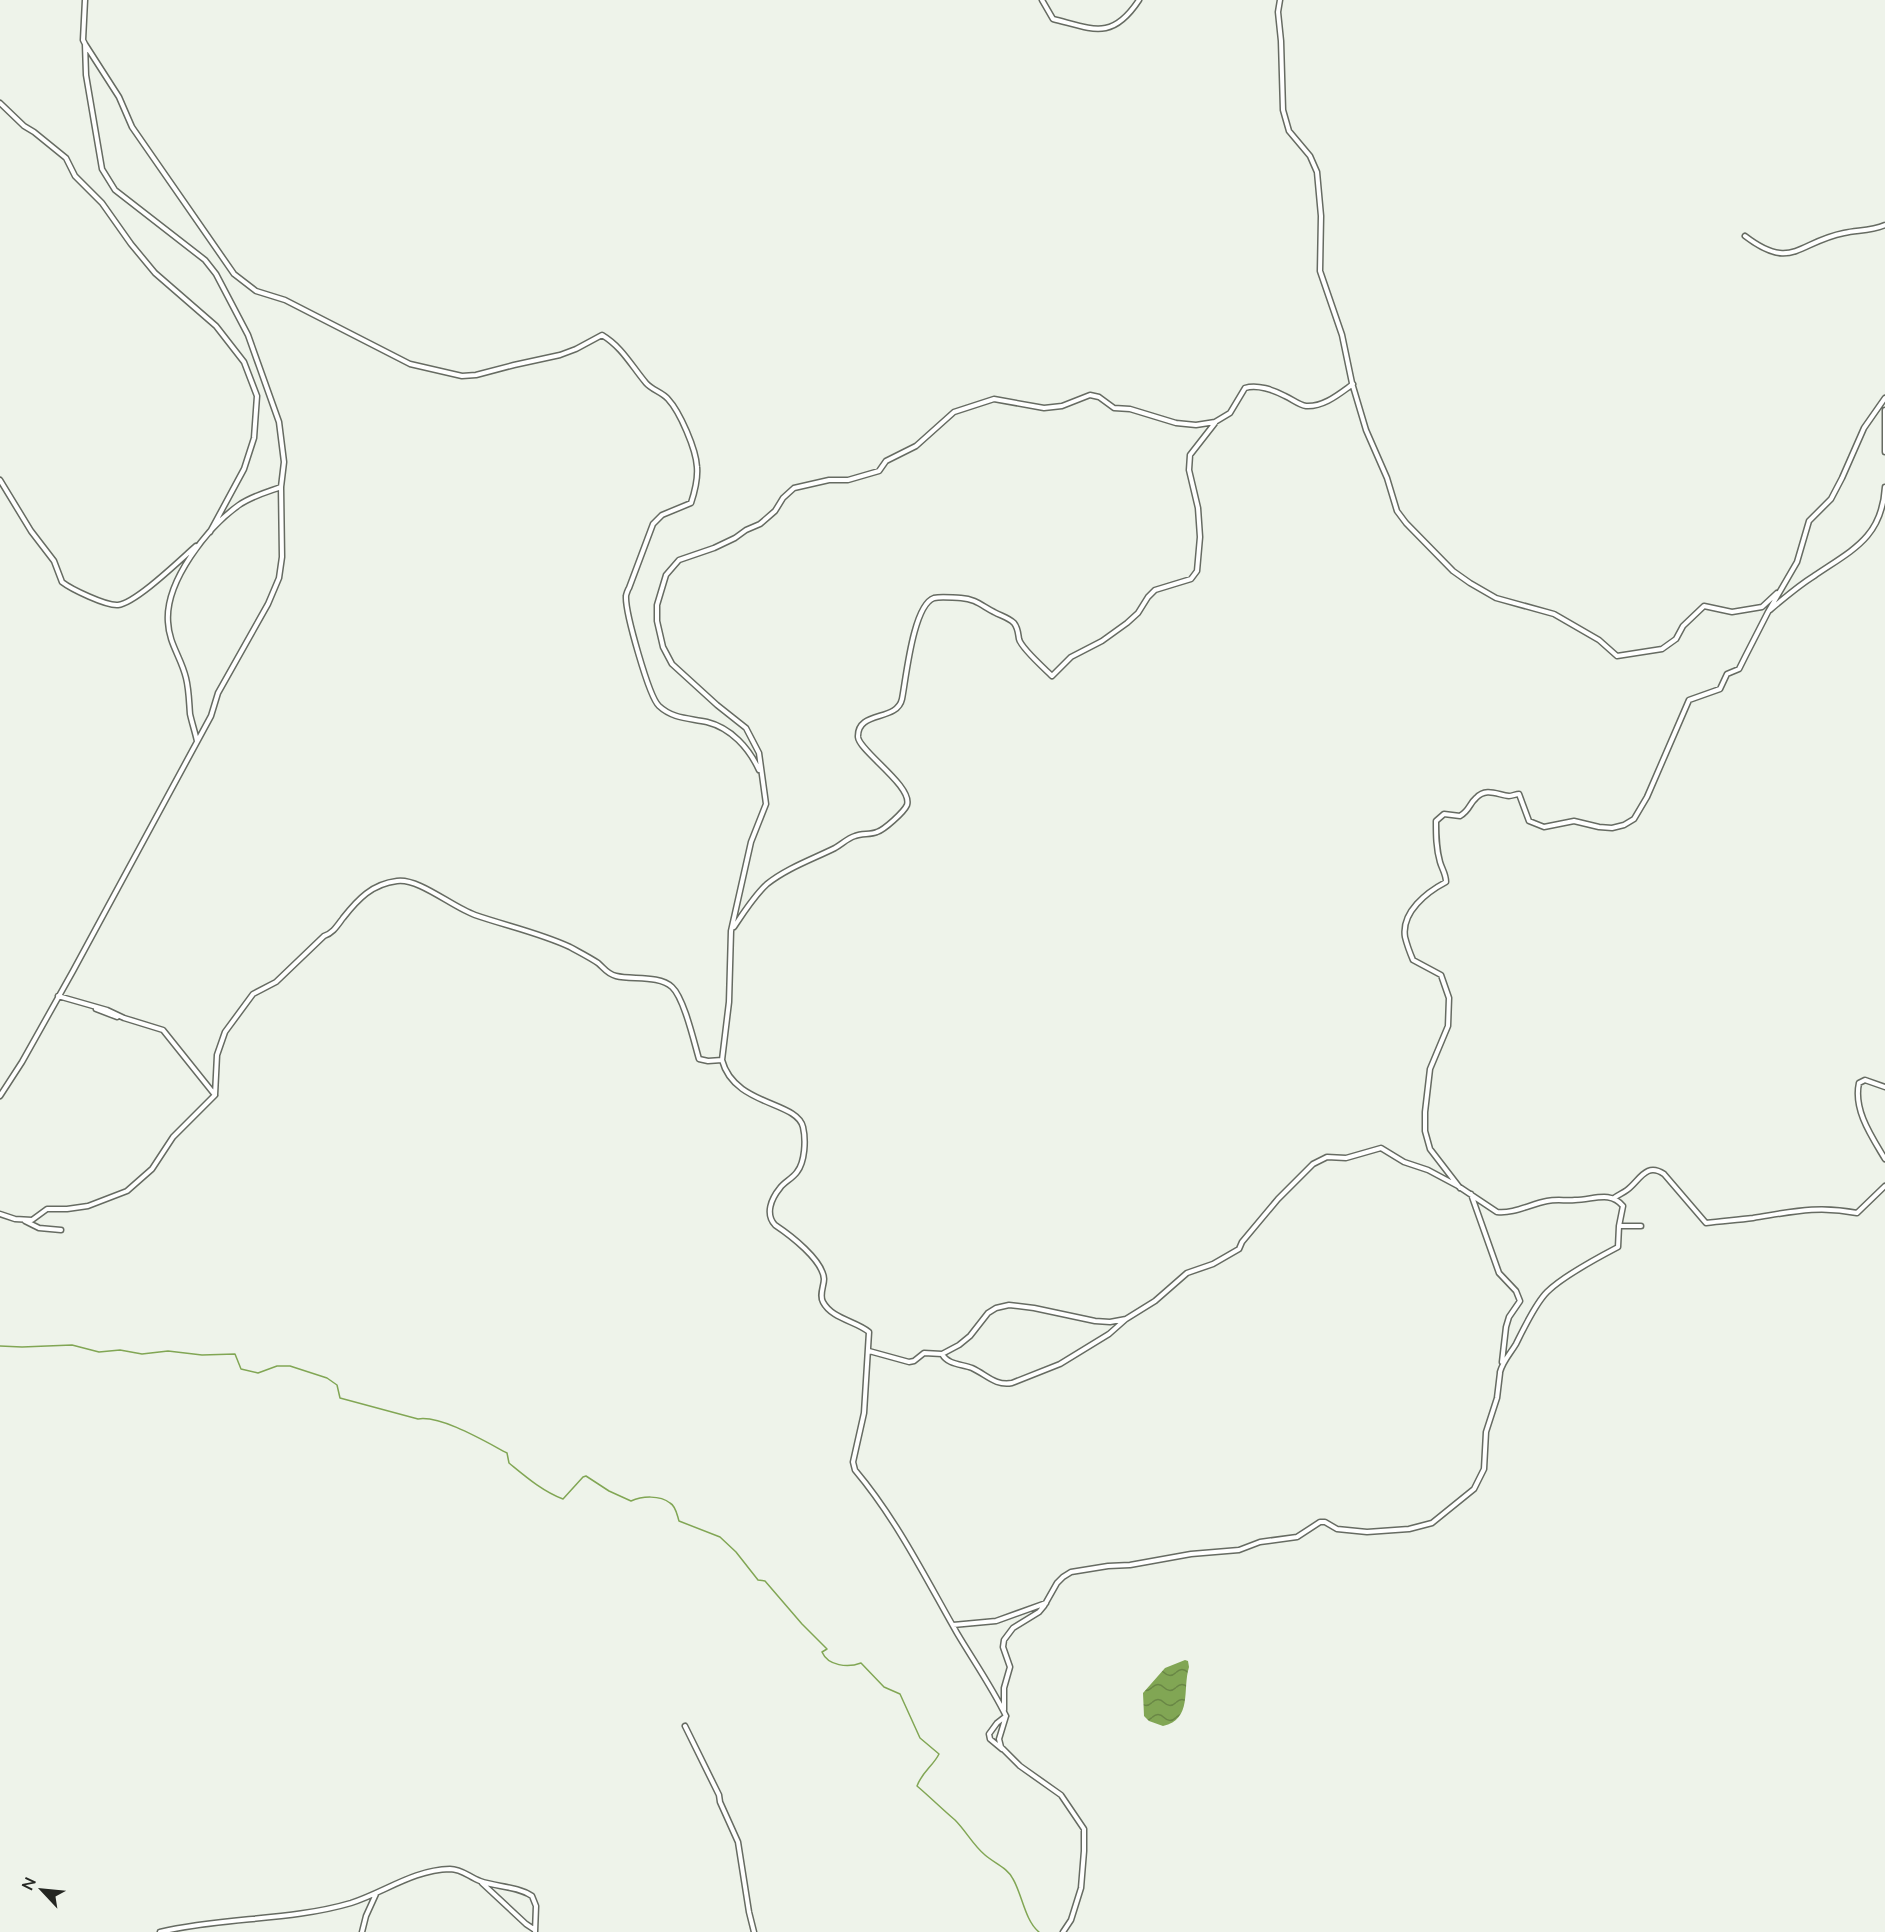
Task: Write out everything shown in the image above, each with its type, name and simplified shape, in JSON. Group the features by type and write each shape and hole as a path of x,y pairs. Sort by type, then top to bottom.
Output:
{"street":[{"path":"86,0 83,40 119,97 132,127 234,274 256,291 285,300 410,364 462,376 476,375 560,355 602,335 615,343 653,390 669,399 685,424 697,464 697,478 691,503 662,515 653,524 626,596 635,644 657,705 674,717 708,722 731,733 753,756 761,773"},
{"path":"1042,0 1053,19 1100,30 1119,24 1139,0"},
{"path":"1280,0 1278,12 1281,41 1282,110 1289,131 1310,156 1317,172 1322,216 1320,271 1342,335 1366,430 1402,517 1453,571 1496,598 1554,614 1599,640 1617,656 1662,649 1676,639 1683,626 1704,606 1732,612 1762,608 1781,590"},
{"path":"0,1096 22,1062 211,716 218,693 268,603 279,578 282,556 283,443 274,404 248,334 216,273 205,260 115,190 102,169 86,75 85,44"},
{"path":"0,104 24,126 66,158 75,176 102,203 155,273 216,326 244,362 257,396 255,438 243,469 210,532"},
{"path":"1745,236 1760,248 1789,254 1844,233 1863,232 1885,225"},
{"path":"731,931 752,900 768,884 854,836 878,832 897,817 907,805 907,796 887,770 864,749 858,736 861,725 866,720 895,710 901,703 910,647 919,618 928,602 935,598 967,598 980,602 995,613 1007,617 1016,624 1019,639 1027,651 1052,676 1071,657 1102,641 1127,623 1138,613 1155,590 1191,579 1197,571 1200,537 1198,508 1189,470 1190,455 1215,422 1230,413 1245,388 1250,386 1283,394 1303,406 1333,399 1353,384"},
{"path":"1006,1715 952,1625 908,1543 853,1467 864,1413 866,1363 869,1351 868,1331 836,1314 822,1300 824,1280 820,1264 775,1225 770,1217 770,1206 780,1188 797,1172 800,1166 804,1128 801,1121 792,1113 758,1099 746,1091 724,1070 722,1060 729,1002 731,931 751,842 766,804 759,753 746,728 672,664 663,647 657,621 657,605 666,575 679,560 714,548 760,524 775,511 794,488 829,480 848,480 879,471 886,461 916,446 954,412 994,399 1044,408 1062,406 1090,395 1099,397 1114,408 1130,409 1176,423 1196,425 1215,422"},
{"path":"1460,1188 1430,1149 1425,1131 1427,1084 1430,1069 1448,1026 1449,999 1441,975 1413,960 1405,938 1405,928 1416,905 1426,893 1446,882 1436,844 1436,821 1444,814 1460,816 1471,807 1474,799 1482,794 1496,791 1509,796 1519,794 1529,821 1544,827 1574,820 1612,828 1634,819 1647,797 1689,700 1720,689 1727,674 1739,669 1797,562 1809,521 1831,498 1864,428 1885,398"},
{"path":"1885,410 1885,452"},
{"path":"0,480 31,531 54,561 62,582 109,604 122,603 136,595 201,542 241,503 261,493 281,488"},
{"path":"1768,612 1813,576 1849,554 1867,537 1879,520 1884,504 1885,487"},
{"path":"197,742 186,679 170,640 167,620 173,590 201,542"},
{"path":"24,1220 34,1219 47,1209 88,1206 127,1191 152,1170 173,1137 215,1095 215,1072 221,1042 225,1032 253,994 276,982 324,936 331,934 358,900 373,887 404,880 414,882 463,910 569,947 595,961 610,975 640,977 668,984 676,992 686,1015 699,1059 722,1060"},
{"path":"58,996 107,1010 166,1032 215,1095"},
{"path":"1885,1087 1865,1080 1859,1083 1857,1092 1857,1103 1885,1159"},
{"path":"942,1354 947,1360 973,1368 989,1380 1005,1385 1060,1364 1109,1334 1126,1319 1155,1301 1187,1273 1213,1264 1239,1249 1242,1242 1278,1199 1305,1171 1321,1159 1333,1156 1346,1158 1382,1148 1404,1162 1428,1170 1470,1193 1490,1208 1501,1212 1551,1200 1597,1197 1614,1198 1621,1203 1624,1209 1618,1226 1618,1247 1600,1256 1546,1293 1522,1330 1500,1372"},
{"path":"1614,1198 1627,1190 1646,1171 1659,1170 1706,1223 1806,1209 1843,1210 1857,1213 1885,1186"},
{"path":"1005,1752 999,1739 1006,1715 1003,1702 1004,1688 1010,1667 1003,1647 1004,1640 1013,1628 1039,1612 1063,1576 1082,1570 1130,1565 1191,1554 1239,1550 1260,1542 1297,1537 1320,1522 1325,1522 1337,1529 1367,1532 1409,1529 1432,1522 1474,1489 1484,1470 1486,1432 1495,1408 1506,1327 1509,1317 1520,1301 1516,1291 1499,1273 1470,1193"},
{"path":"0,1215 24,1220 39,1228 61,1230"},
{"path":"1618,1226 1641,1226"},
{"path":"869,1351 909,1362 924,1353 942,1354 970,1336 988,1313 996,1308 1009,1305 1095,1321 1110,1322 1126,1319"},
{"path":"952,1625 996,1621 1046,1603"},
{"path":"1006,1715 989,1734 993,1743 1027,1772 1061,1794 1084,1829 1081,1888 1071,1920 1063,1932"},
{"path":"685,1726 719,1795 738,1842 754,1932"},
{"path":"160,1932 188,1926 302,1912 352,1902 377,1894 404,1879 440,1870 460,1870 486,1886 535,1931"},
{"path":"478,1881 532,1896 536,1906 535,1931"},
{"path":"362,1932 368,1909 377,1894"}],"water":[{"path":"1185,1660 1188,1661 1189,1667 1185,1702 1179,1717 1163,1726 1149,1721 1144,1716 1143,1693 1165,1668"}],"waterway":[{"path":"0,1346 72,1345 99,1352 120,1350 142,1354 168,1351 202,1355 235,1354 241,1369 258,1373 277,1366 290,1366 327,1378 337,1385 340,1398 418,1419 439,1421 476,1436 507,1453 509,1463 541,1488 563,1499 586,1476 609,1491 631,1501 651,1497 666,1500 674,1506 679,1521 720,1537 736,1552 758,1580 765,1581 827,1649 822,1652 825,1657 839,1665 861,1663 884,1687 900,1694 920,1738 939,1754 917,1786 955,1820 981,1851 1011,1875 1030,1921 1039,1932"}]}
